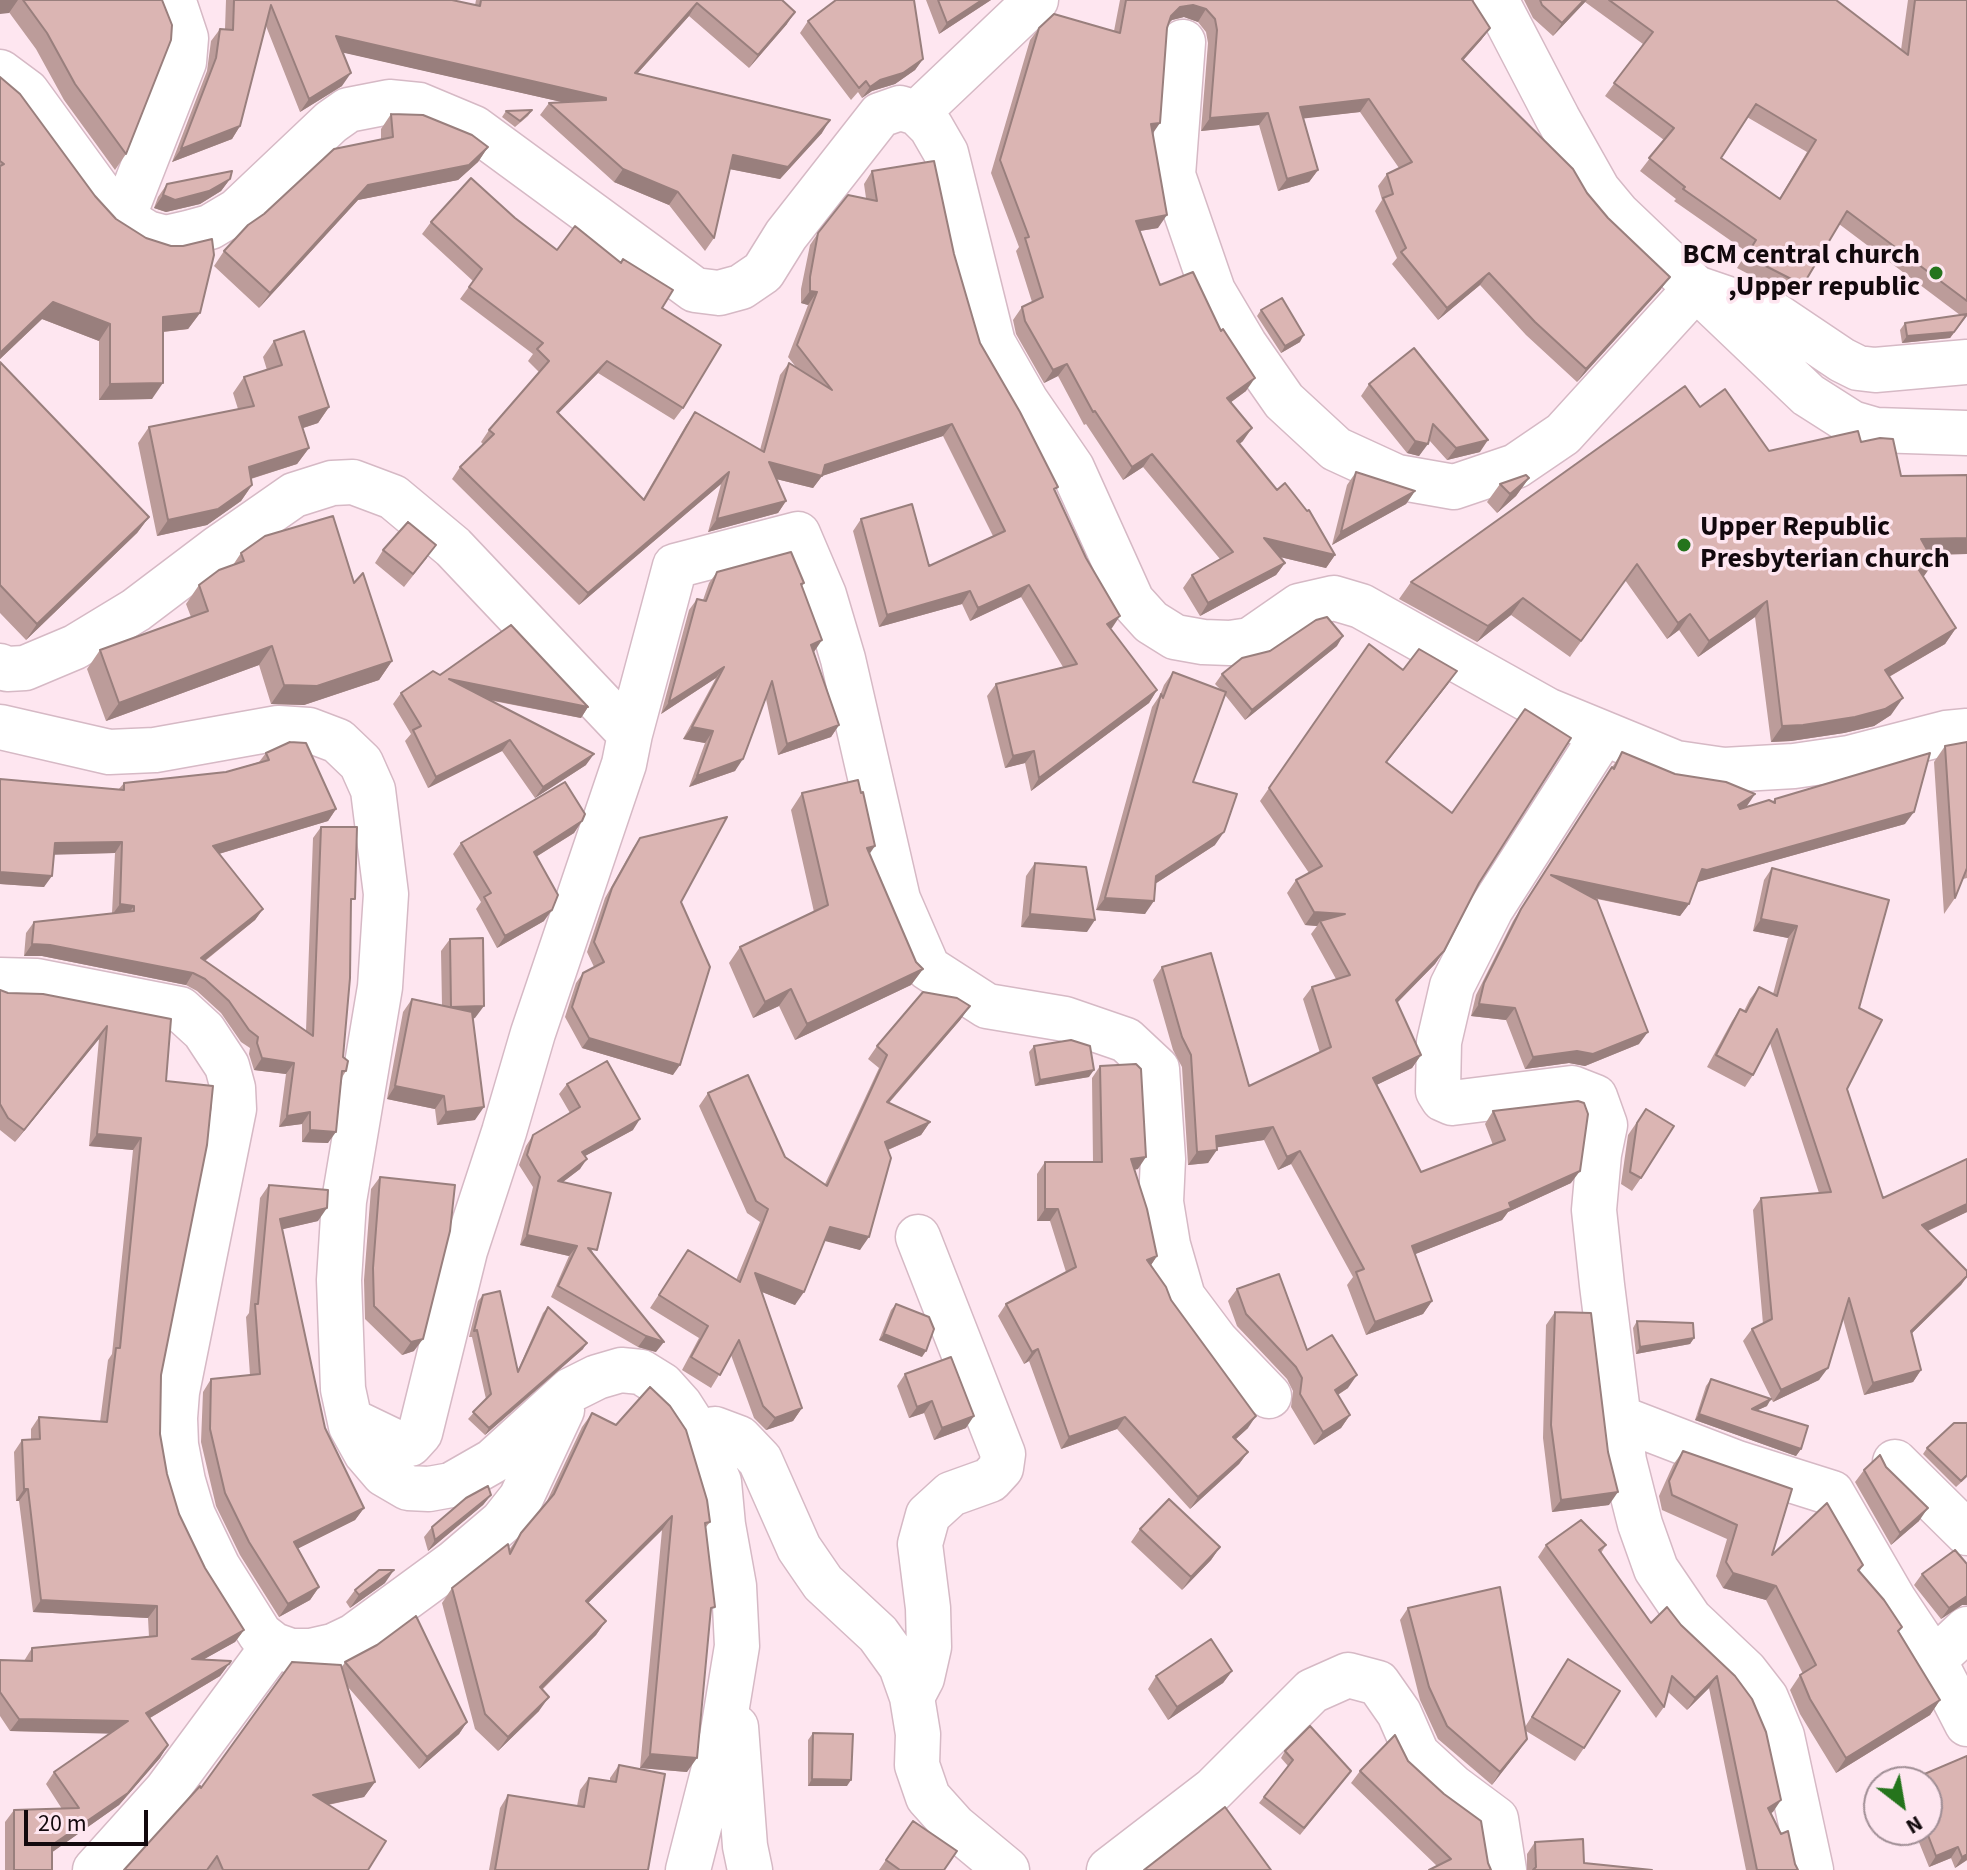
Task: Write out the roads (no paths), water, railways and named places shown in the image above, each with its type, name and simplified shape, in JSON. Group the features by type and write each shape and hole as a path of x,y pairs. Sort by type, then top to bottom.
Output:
{"street":[{"path":"123,218 184,62 186,38 176,8 170,0"},
{"path":"917,113 1036,0"},
{"path":"1496,0 1598,190 1618,214 1808,395 1852,423 1876,430 1967,433"},
{"path":"1183,42 1173,175 1213,291 1284,401 1336,449 1397,477 1454,487 1516,466 1563,434 1696,288"},
{"path":"0,72 27,92 104,198 123,218 147,233 166,238 210,227 237,211 331,122 348,110 389,102 419,105 474,128 695,290 719,293 741,287 763,272 786,235 880,115 900,108 917,113 931,127 946,153 993,343 1026,401 1072,468 1132,601 1151,622 1175,637 1230,643 1250,640 1299,606 1334,598 1361,606 1547,710 1676,763 1724,770 1794,766 1849,758 1946,733 1967,731"},
{"path":"1696,288 1775,315 1858,368 1875,370 1967,362"},
{"path":"0,666 7,669 25,668 75,647 136,610 284,501 332,483 353,482 393,497 453,547 630,734"},
{"path":"350,1420 402,1445 410,1444 420,1433 465,1251 533,1033 624,764 675,566 798,534 824,595 843,659 898,899 928,968 987,1006 1065,1019 1126,1040 1157,1069 1163,1159 1161,1202 1168,1245 1183,1297 1216,1341 1269,1396"},
{"path":"0,727 109,752 155,750 278,728 309,730 338,741 361,763 373,790 386,894 376,1020 344,1201 339,1280 343,1389 350,1420 366,1453 384,1474 408,1488 429,1489 451,1485 493,1461 571,1390 597,1377 621,1370 641,1372 662,1385 680,1405 698,1433 719,1482 734,1586 737,1646 729,1698 688,1870"},
{"path":"1603,734 1491,909 1452,986 1439,1042 1438,1091 1443,1099 1452,1103 1572,1088 1595,1097 1605,1125 1594,1210 1627,1474 1640,1524 1656,1569 1690,1619 1745,1671 1766,1698 1782,1736 1811,1870"},
{"path":"0,980 37,981 180,1009 204,1031 227,1066 234,1109 177,1392 176,1445 193,1515 218,1567 260,1634 274,1645 291,1651 311,1651 333,1646 354,1636 455,1562 502,1522 521,1498 571,1390"},
{"path":"912,1697 922,1678 929,1647 920,1544 928,1515 951,1494 990,1480 1001,1468 1003,1454 918,1237"},
{"path":"1620,1418 1737,1463 1832,1493 1894,1600 1934,1660 1967,1724"},
{"path":"698,1433 715,1429 739,1438 760,1460 799,1548 823,1583 878,1634 901,1666 912,1697 918,1734 917,1765 928,1797 954,1826 1007,1870"},
{"path":"1895,1462 1967,1533"},
{"path":"1934,1660 1967,1629"},
{"path":"95,1870 166,1791 274,1645"},
{"path":"1109,1870 1213,1790 1312,1691 1348,1675 1378,1683 1399,1713 1417,1754 1453,1787 1496,1819 1504,1870"},
{"path":"729,1698 738,1738 745,1846 750,1870"}],"place":[{"name":"BCM central church ,Upper republic","path":"1936,273"},
{"name":"Upper Republic Presbyterian church","path":"1684,545"}]}
